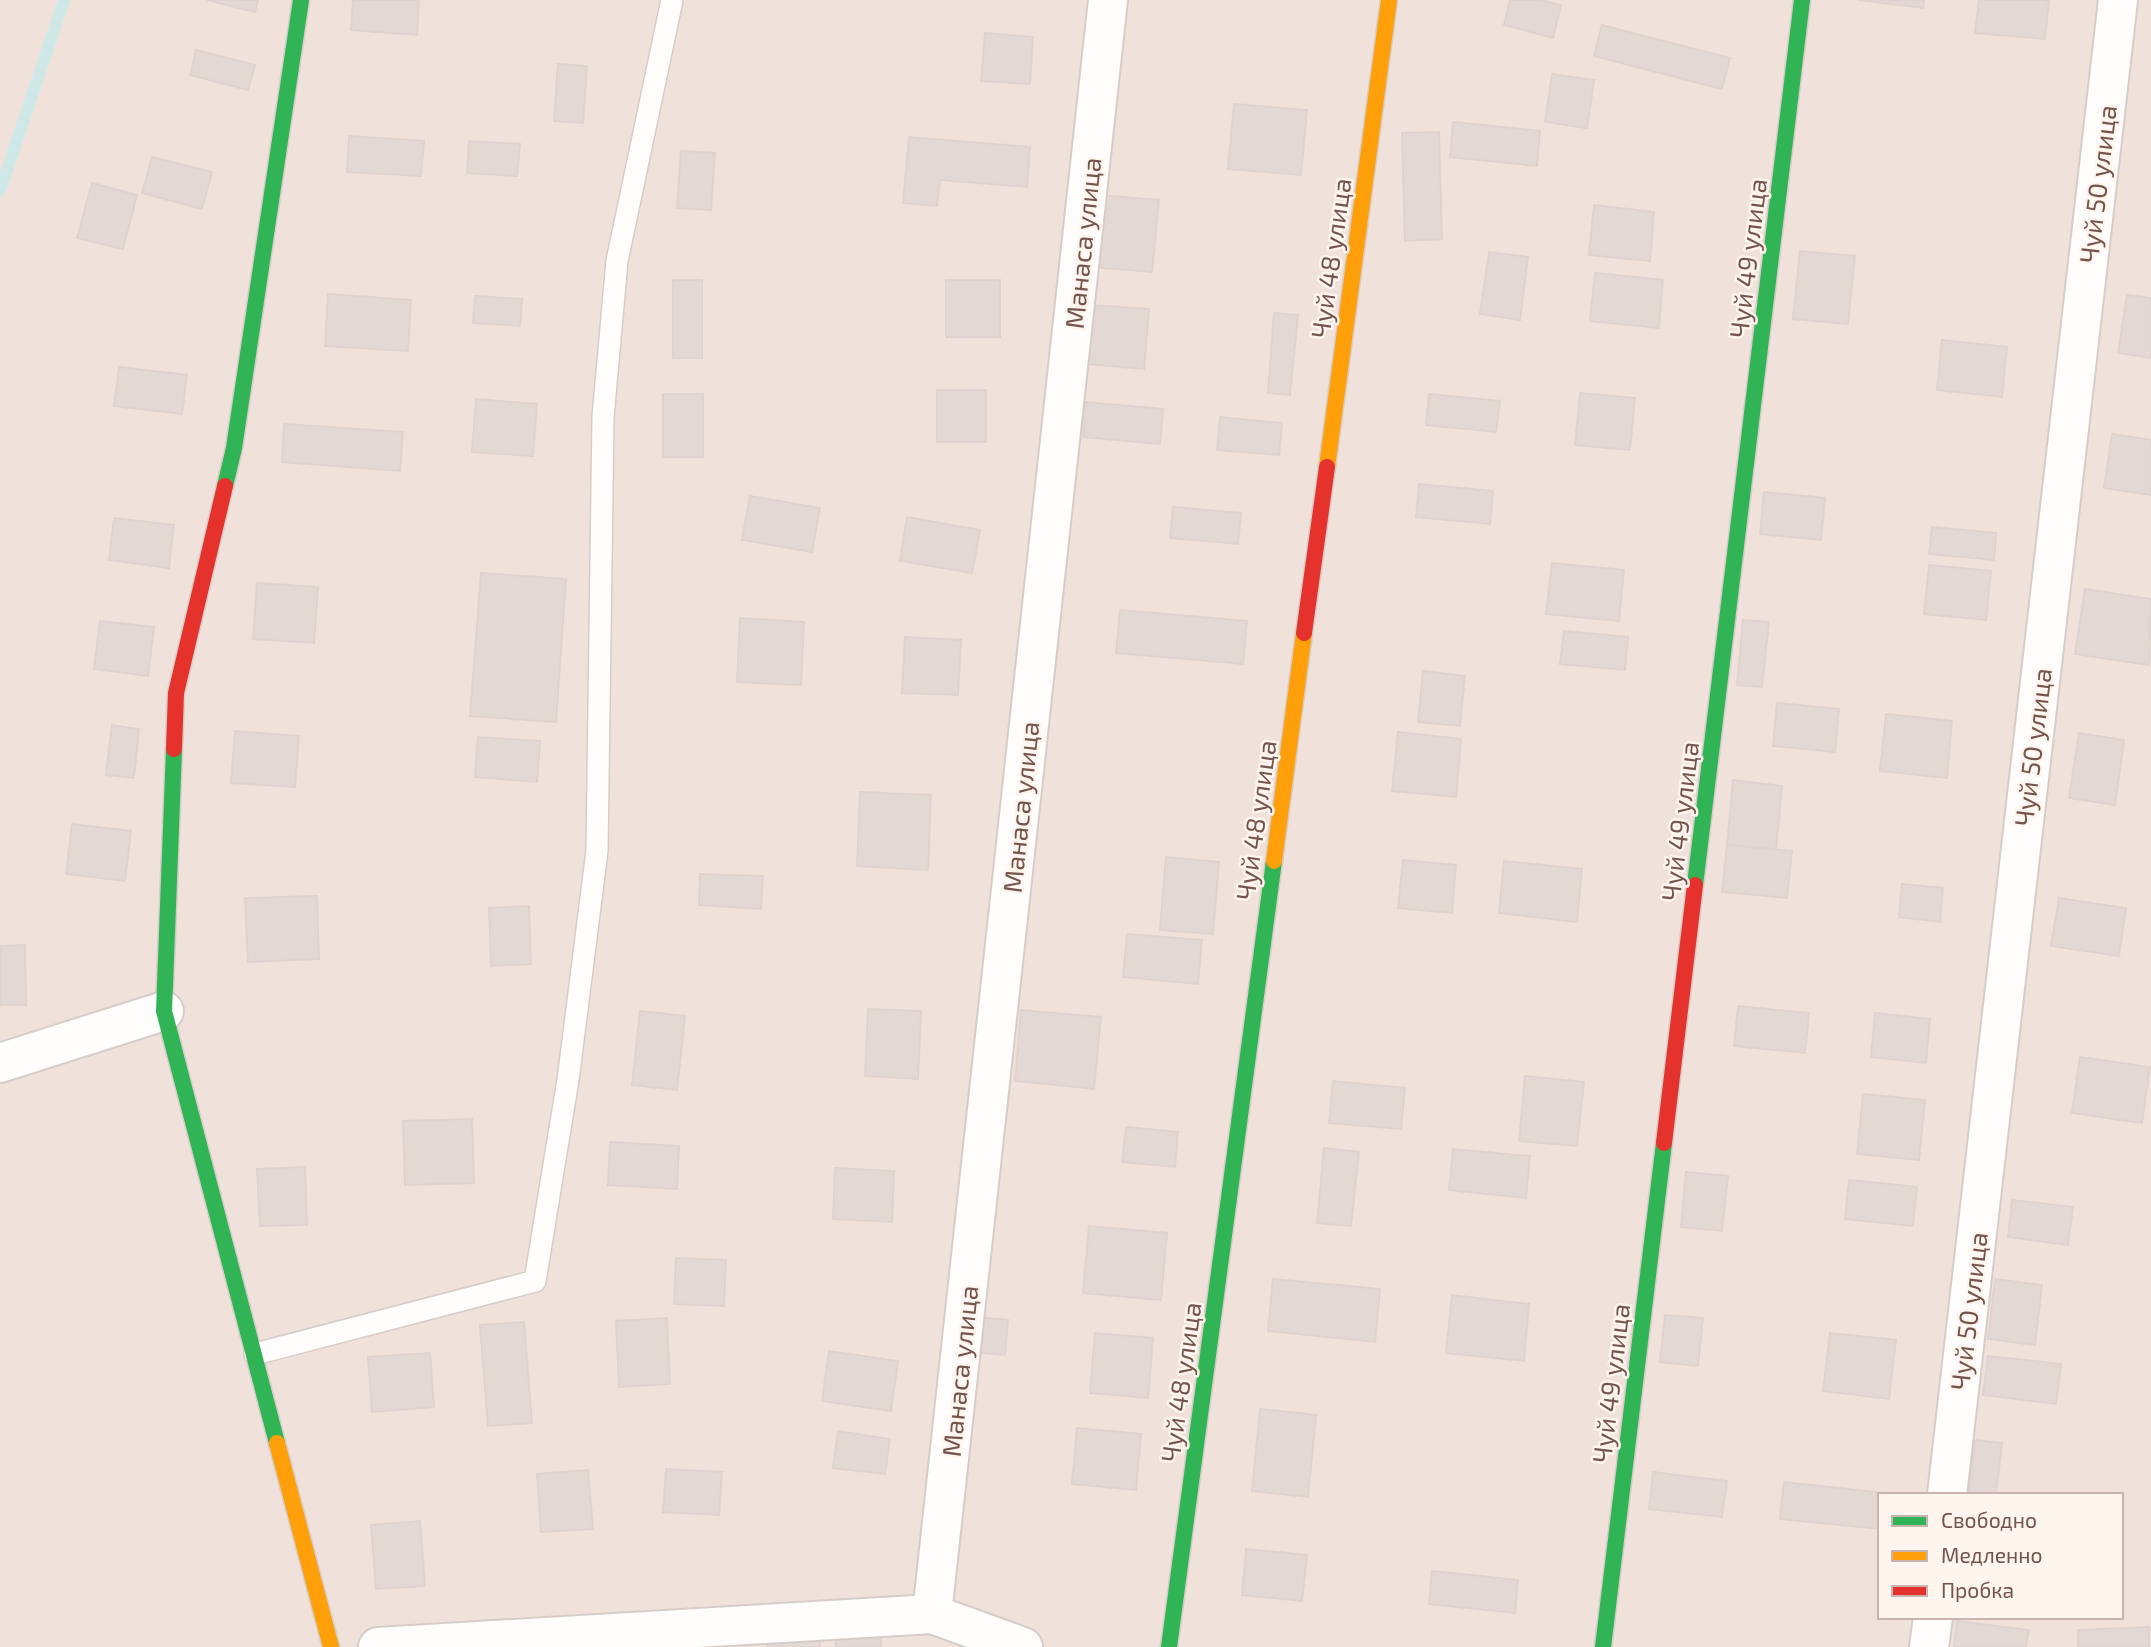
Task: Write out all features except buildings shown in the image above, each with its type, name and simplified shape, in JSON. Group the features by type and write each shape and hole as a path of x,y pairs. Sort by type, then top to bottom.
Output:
{"street":[{"path":"301,0 234,448 176,693 164,1011 331,1647"},
{"name":"Манаса улица","path":"932,1614 1108,0"},
{"name":"Чуй 48 улица","path":"1169,1647 1389,0"},
{"name":"Чуй 49 улица","path":"1603,1647 1802,0"},
{"name":"Чуй 50 улица","path":"1947,1493 2118,0"},
{"path":"0,1063 164,1011"},
{"path":"378,1647 932,1614 1023,1647"},
{"path":"1929,1647 1933,1619"}],"lane":[{"path":"255,1354 535,1281 568,1080 597,851 603,417 617,261 672,0"}],"shaded area":[{"path":"0,0 2151,0 2151,1647 0,1647"}],"waterway":[{"path":"0,191 64,0"}],"traffic: fast":[{"path":"225,486 234,448 301,0"},
{"path":"1695,885 1802,0"},
{"path":"174,749 164,1011 277,1443"},
{"path":"1169,1647 1274,861"},
{"path":"1603,1647 1664,1143"}],"traffic: slow":[{"path":"1327,467 1389,0"},
{"path":"1274,861 1304,633"},
{"path":"277,1443 331,1647"}],"traffic: jam":[{"path":"1304,633 1327,467"},
{"path":"174,749 176,693 225,486"},
{"path":"1664,1143 1695,885"}]}
